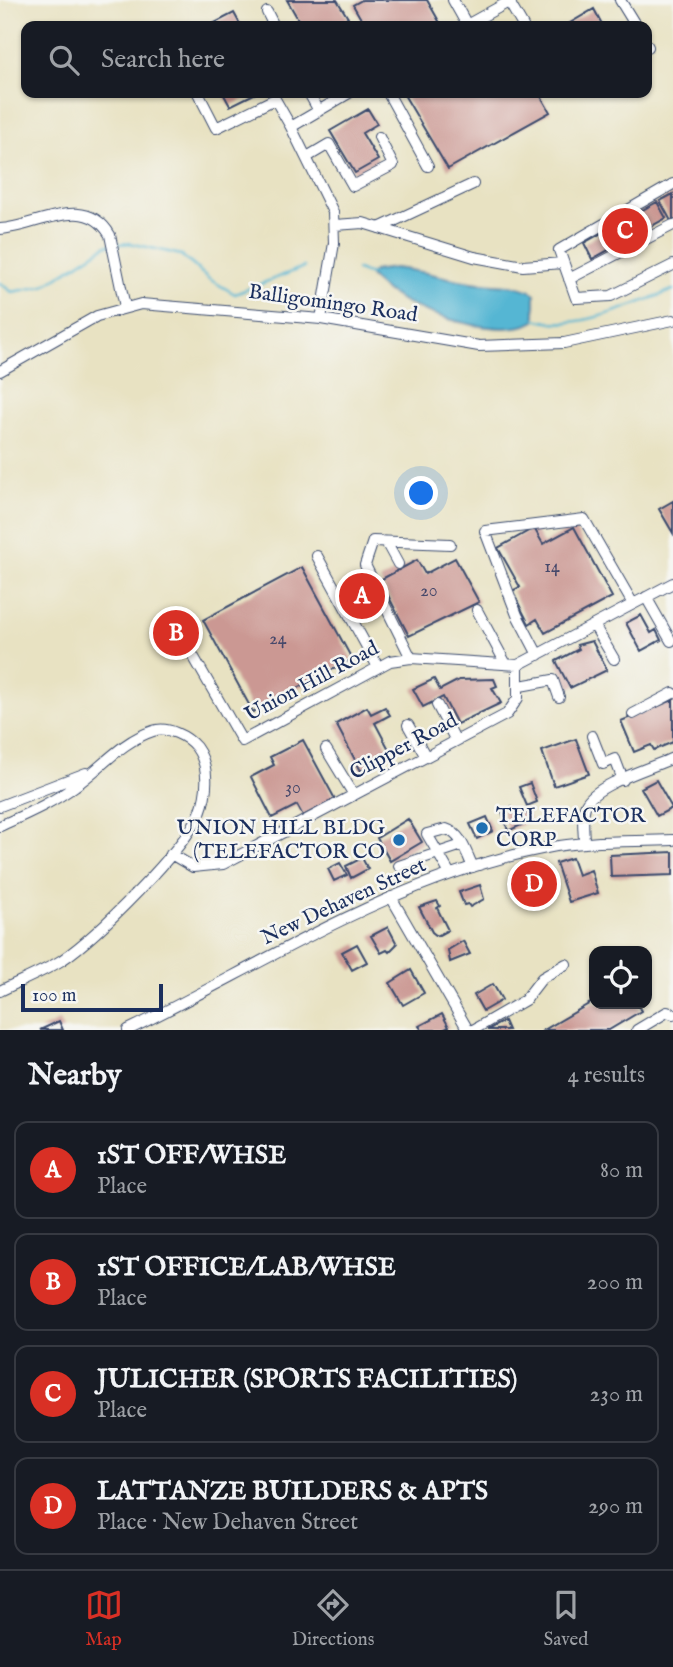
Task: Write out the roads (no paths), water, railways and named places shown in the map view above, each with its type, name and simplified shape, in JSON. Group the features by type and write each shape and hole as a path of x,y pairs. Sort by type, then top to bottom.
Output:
{"street":[{"path":"453,0 464,21"},
{"path":"620,0 633,21"},
{"path":"475,21 510,1 520,21"},
{"path":"267,12 272,21"},
{"path":"201,98 216,128 275,99 291,127 329,200 335,225 321,319"},
{"path":"312,98 319,111"},
{"path":"291,127 341,98"},
{"path":"391,98 428,166"},
{"path":"307,157 329,144 353,186 393,165 379,137"},
{"path":"379,228 473,184"},
{"path":"673,184 559,250 576,298 611,296 673,265"},
{"path":"0,229 72,212 92,216 105,226 110,235 125,307"},
{"path":"335,225 363,223 474,257 523,267 563,263"},
{"path":"569,279 673,225"},
{"name":"Balligomingo Road","path":"0,371 97,316 125,307 156,304 321,319 479,346 564,343 673,320"},
{"path":"538,654 517,615 485,531 584,519 634,604"},
{"path":"411,658 365,565 373,541 450,544"},
{"path":"386,542 398,564"},
{"path":"317,556 378,667"},
{"path":"559,697 553,680 520,686 518,665 673,583"},
{"path":"646,597 671,641"},
{"path":"477,610 506,664"},
{"path":"594,625 614,659"},
{"name":"Union Hill Road","path":"184,640 242,741 399,658 518,665"},
{"name":"Clipper Road","path":"171,854 193,867 207,868 223,864 507,713 518,698 520,686"},
{"path":"633,714 673,693"},
{"path":"437,705 456,741"},
{"path":"408,725 426,757"},
{"path":"0,826 36,810 75,786 132,740 156,730 170,731 193,743 202,755 206,769 204,800 198,816 171,854 93,936 60,961 0,991"},
{"path":"592,736 603,764 615,759 623,780"},
{"path":"326,749 354,795"},
{"path":"584,843 584,808 587,802 599,791 673,758"},
{"path":"0,806 93,770"},
{"path":"450,874 427,834 451,831 473,867"},
{"name":"New Dehaven Street","path":"128,1030 144,1026 391,897 450,874 546,848 584,843 673,841"},
{"path":"399,866 462,845"},
{"path":"391,897 470,1030 525,1000 542,978 566,964"},
{"path":"636,1030 667,1012 673,1014"}],"water":[{"path":"394,268 473,282 511,285 528,290 535,294 535,321 519,327 498,328 448,319 423,310 382,288 370,276 374,271"}],"waterway":[{"path":"0,283 12,292 44,286 107,245 130,243 181,255 209,279 235,294 304,267"},
{"path":"357,270 374,276"},
{"path":"533,318 549,322 584,320 673,290"}],"place":[{"name":"JULICHER (SPORTS FACILITIES)","path":"625,231"},
{"name":"1ST OFF/WHSE","path":"362,596"},
{"name":"1ST OFFICE/LAB/WHSE","path":"176,633"},
{"name":"TELEFACTOR CORP","path":"482,828"},
{"name":"UNION HILL BLDG (TELEFACTOR CO","path":"399,840"},
{"name":"LATTANZE BUILDERS & APTS","path":"534,884"}]}
